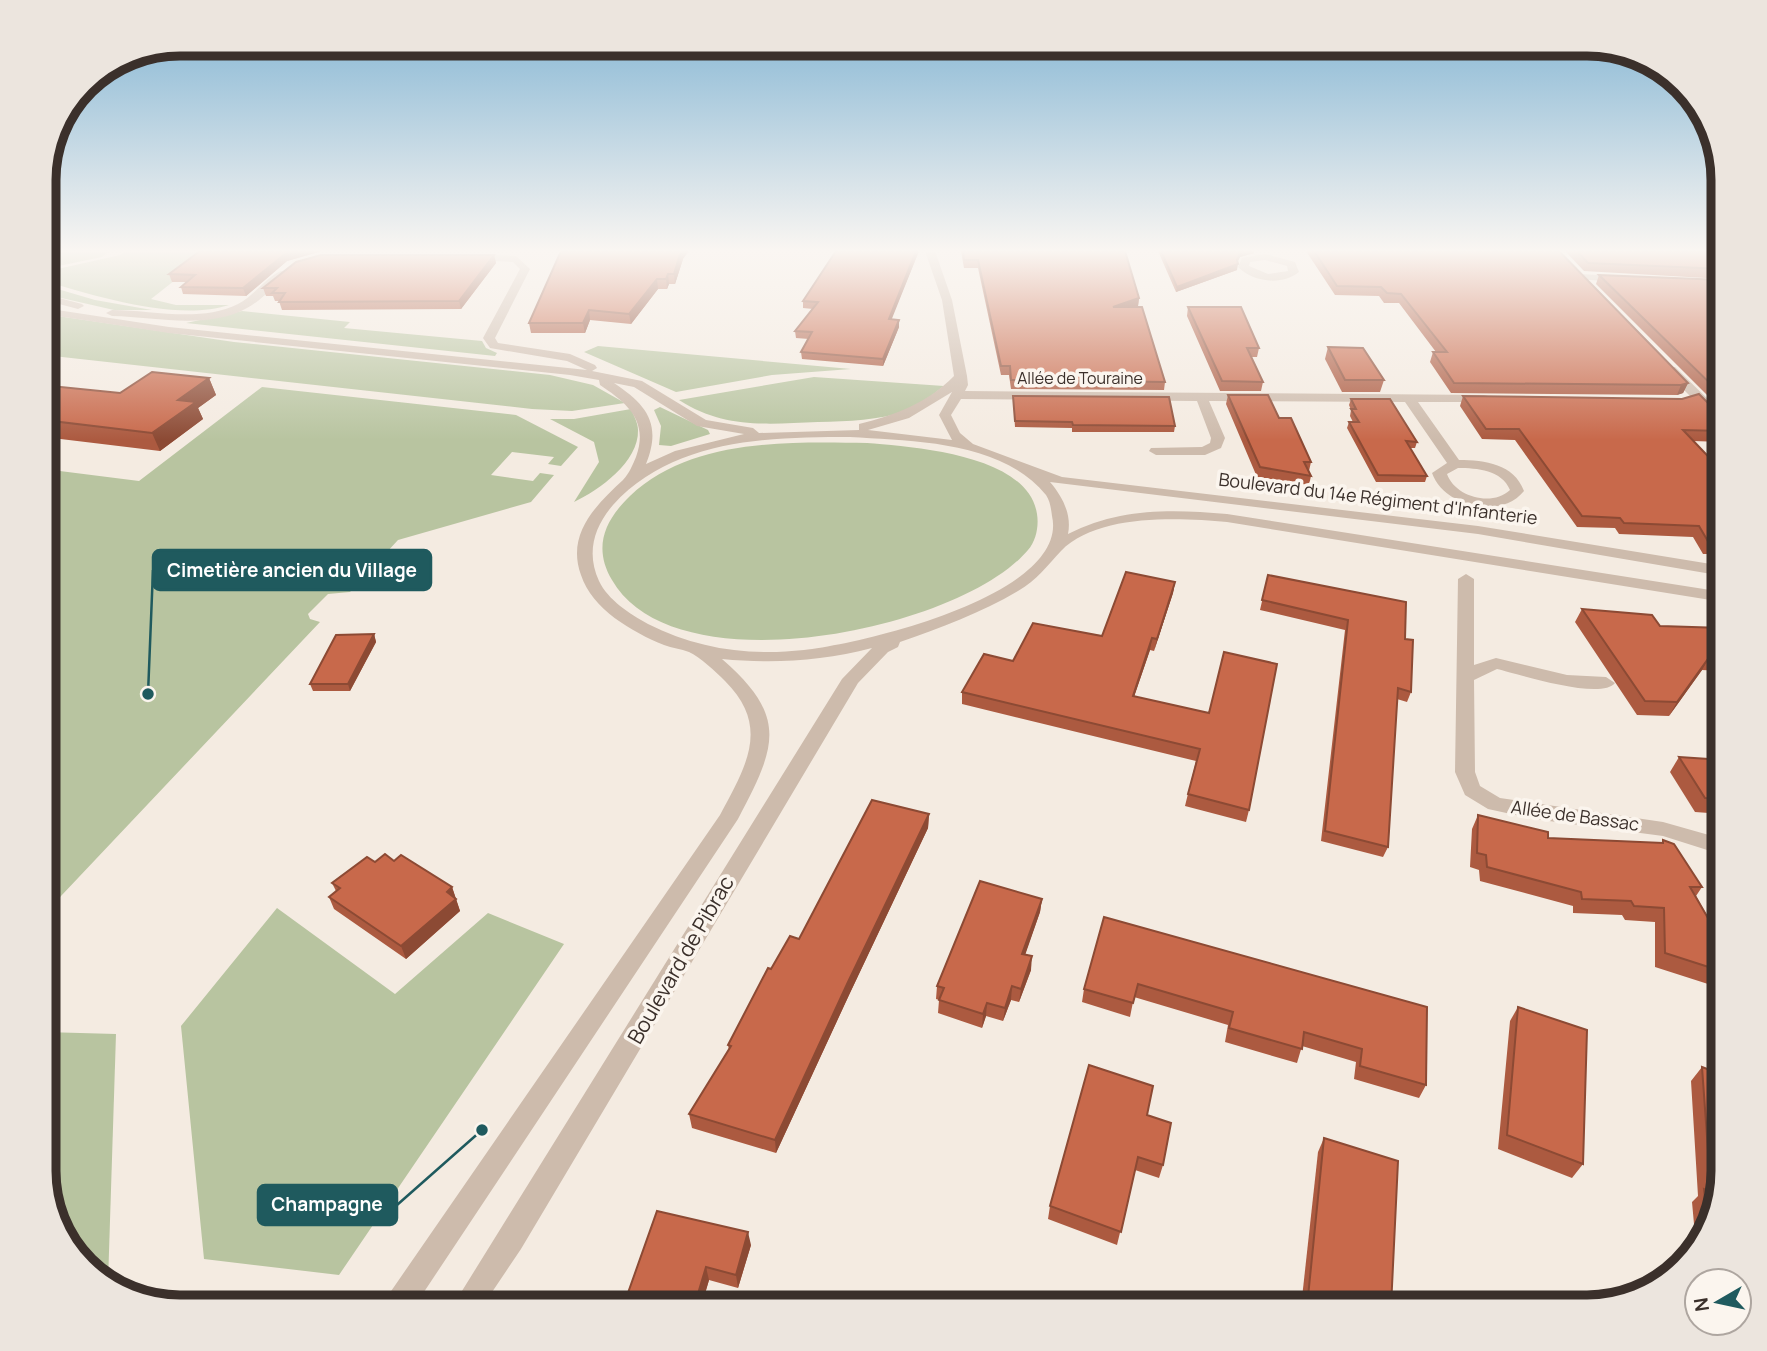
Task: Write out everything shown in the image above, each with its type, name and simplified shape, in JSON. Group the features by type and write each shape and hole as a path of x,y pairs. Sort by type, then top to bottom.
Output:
{"street":[{"path":"64,314 169,330 593,375 638,384 702,423 747,431 792,434"},
{"path":"115,314 205,332"},
{"path":"133,314 199,317 216,314"},
{"path":"501,314 489,338 494,346 578,360 589,365 593,375 627,396 647,422 647,445 631,480"},
{"path":"950,314 961,376 959,395 946,415 948,426 954,435 969,446"},
{"path":"1666,365 1689,397 1711,413"},
{"path":"961,376 942,396 883,424 829,432 736,440 695,450 660,463 631,480 601,509 587,531 584,560 592,585 610,606 648,632 678,644 724,654 785,656 854,647 914,631 995,598 1029,576 1054,549 1079,532 1121,517 1172,513 1711,595"},
{"name":"Allée de Touraine","path":"959,395 1502,399"},
{"path":"1156,451 1201,451 1216,445 1218,438 1201,396"},
{"path":"1408,398 1455,464"},
{"path":"829,432 913,437 969,446 997,455 1027,470 1039,479 1058,506 1062,527 1054,549"},
{"path":"1455,464 1493,469 1509,477 1517,486 1515,495 1503,501 1474,500 1454,493 1441,483 1439,473 1455,464"},
{"name":"Boulevard du 14e Régiment d'Infanterie","path":"1027,470 1061,481 1478,530 1711,568"},
{"path":"1474,500 1478,530"},
{"name":"Allée de Bassac","path":"1466,579 1465,772 1468,785 1479,796 1495,804 1534,812 1663,829 1711,843"},
{"name":"Boulevard de Pibrac","path":"474,1295 533,1204 759,827 835,711 851,679 882,648 914,631"},
{"name":"Boulevard de Pibrac","path":"405,1295 728,819 756,763 761,748 761,718 745,690 716,660 678,644"},
{"path":"1465,678 1476,670 1496,663 1567,681 1606,683"}],"green space":[{"path":"228,314 272,314 350,322 344,328 482,341 486,348 497,353 495,356 186,323"},
{"path":"56,316 234,342 550,375 593,385 625,403 572,411 532,409 56,356"},
{"path":"598,346 851,369 772,375 676,392 584,352"},
{"path":"814,377 944,386 908,410 852,421 746,423 713,416 679,400"},
{"path":"262,387 516,415 578,447 561,466 548,464 554,457 512,452 491,475 533,481 540,473 554,475 531,502 398,540 350,592 328,594 308,614 310,619 320,622 56,901 56,471 139,481"},
{"path":"660,407 708,430 710,434 671,446 659,445 661,426 654,410"},
{"path":"631,409 638,430 632,453 616,474 574,502 599,462 594,442 550,419 574,419"},
{"path":"867,443 939,451 991,466 1013,478 1029,494 1037,514 1038,523 1031,546 993,579 944,604 884,624 818,636 754,640 694,633 645,614 612,580 606,568 602,546 608,525 621,505 654,477 711,453 742,447"},
{"path":"277,908 395,994 488,913 564,944 339,1275 204,1259 181,1026"},
{"path":"56,1032 116,1034 108,1272 92,1259 77,1240 58,1195"}],"building":[{"path":"533,314 587,314 583,323 529,323"},
{"path":"808,314 891,314 889,319 899,320 883,359 801,352 812,332 795,331"},
{"path":"990,314 1144,314 1165,382 1011,380 1010,366 1001,366"},
{"path":"1191,314 1244,314 1259,348 1247,348 1263,382 1222,381"},
{"path":"1417,314 1621,314 1688,383 1454,383 1433,352 1447,352"},
{"path":"1639,314 1711,314 1711,384"},
{"path":"1328,347 1363,348 1384,380 1345,380"},
{"path":"152,372 209,378 178,400 196,402 152,433 56,421 56,387 120,393"},
{"path":"1699,394 1711,406 1711,431 1683,430 1711,459 1711,543 1699,526 1624,523 1620,518 1582,516 1519,429 1486,429 1463,396 1682,399"},
{"path":"1228,395 1268,395 1279,418 1291,418 1311,462 1304,462 1311,476 1260,467"},
{"path":"1013,396 1169,397 1175,426 1073,425 1072,422 1015,421"},
{"path":"1351,399 1390,399 1417,442 1406,441 1427,476 1378,475 1349,422 1359,422 1351,409 1356,409"},
{"path":"1126,572 1175,582 1157,639 1152,638 1133,696 1209,713 1224,652 1277,664 1249,810 1188,794 1200,749 962,692 984,654 1013,661 1033,623 1102,636"},
{"path":"1268,575 1406,602 1405,639 1413,640 1411,692 1398,688 1388,847 1325,831 1348,620 1262,600"},
{"path":"1582,609 1652,615 1660,626 1711,628 1711,656 1677,702 1645,701"},
{"path":"374,634 348,684 310,684 336,635"},
{"path":"1679,757 1711,759 1711,798 1705,798"},
{"path":"872,800 929,814 775,1140 689,1114 731,1046 728,1045 768,968 771,969 790,936 799,939"},
{"path":"1478,815 1548,832 1548,838 1663,843 1663,840 1674,844 1702,887 1690,887 1711,923 1711,968 1665,953 1664,908 1634,906 1631,901 1582,899 1581,892 1487,867 1486,855 1477,853"},
{"path":"385,854 394,861 401,855 452,887 447,892 456,899 401,946 329,897 340,888 332,883 367,857 375,862"},
{"path":"980,881 1042,899 1022,954 1032,956 1021,989 1012,986 1005,1008 987,1003 983,1014 939,1000 944,988 937,986"},
{"path":"1104,917 1427,1007 1426,1085 1360,1066 1362,1049 1304,1032 1302,1049 1229,1028 1233,1012 1138,984 1133,1003 1084,989"},
{"path":"1518,1007 1587,1030 1583,1164 1507,1135"},
{"path":"1089,1065 1153,1086 1147,1115 1171,1123 1163,1165 1138,1157 1121,1232 1050,1206"},
{"path":"1702,1067 1711,1070 1710,1182"},
{"path":"1324,1138 1398,1161 1392,1295 1308,1295"},
{"path":"1704,1189 1709,1191 1706,1206"},
{"path":"657,1211 748,1232 736,1275 706,1267 698,1295 627,1295"}],"place":[{"name":"Cimetière ancien du Village","path":"148,694"},
{"name":"Champagne","path":"482,1130"}]}
